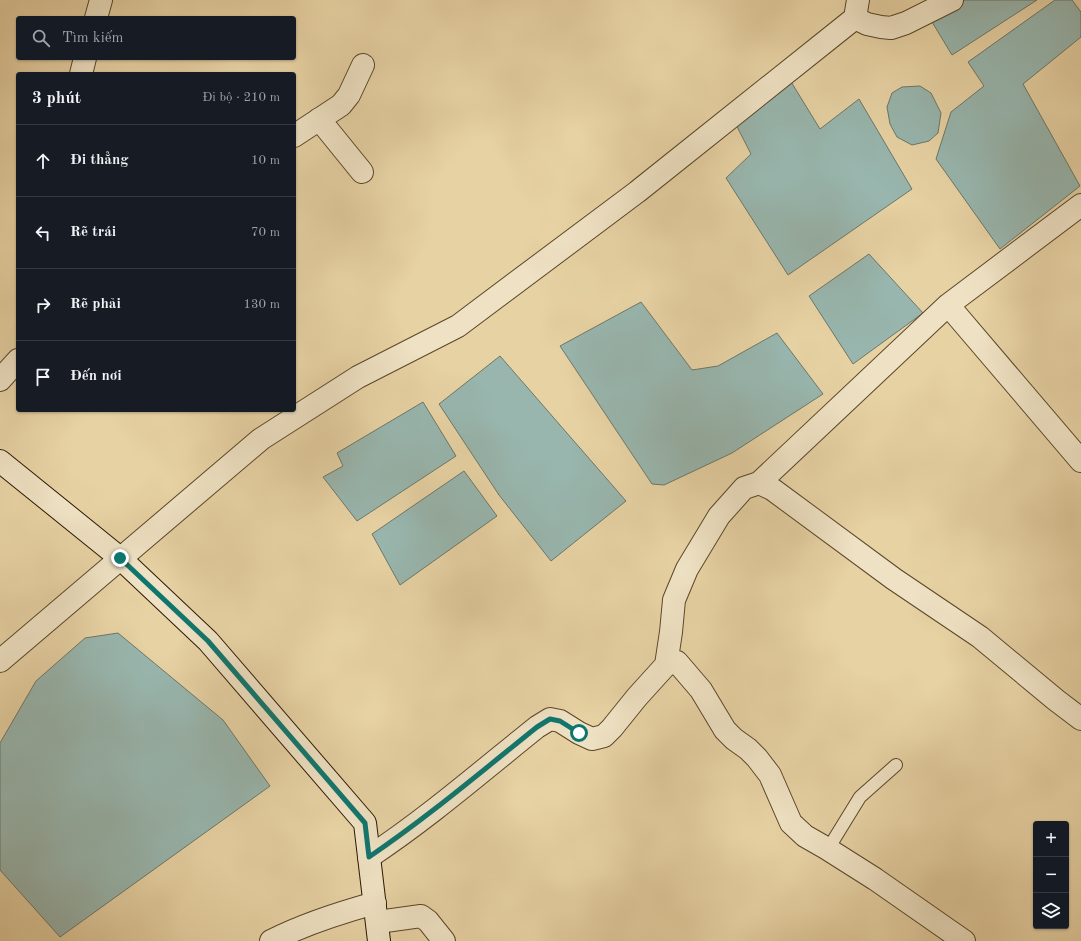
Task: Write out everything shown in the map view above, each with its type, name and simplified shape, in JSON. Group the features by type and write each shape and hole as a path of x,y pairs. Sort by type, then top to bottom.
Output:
{"street":[{"path":"97,16 101,0"},
{"path":"0,662 261,439 358,377 458,326 637,192 856,9 867,24 891,28 906,23 952,0"},
{"path":"82,72 84,60"},
{"path":"296,135 341,105 349,95 363,65"},
{"path":"319,119 362,172"},
{"path":"666,665 674,600 687,569 719,516 744,488 758,483 948,305 1081,205"},
{"path":"948,305 1081,461"},
{"path":"0,380 16,362"},
{"path":"0,460 120,558 208,641 365,823 377,922"},
{"path":"758,483 772,489 894,579 980,637 1081,719"},
{"path":"369,857 398,837 537,727 550,719 560,721 592,739 604,736 666,665 677,662 701,690 725,730 734,740 748,749 770,775 791,823 805,836 828,848 875,879 964,941"},
{"path":"271,941 288,932 341,912 377,922 421,916 428,921 444,941"}],"lane":[{"path":"828,848 860,797 896,765"}],"water":[{"path":"947,0 1037,0 952,55 926,12"},
{"path":"1055,0 1072,0 1081,12 1081,37 1023,84 1080,186 1000,249 936,159 951,112 984,86 968,62"},
{"path":"785,72 820,129 859,99 912,189 788,275 726,178 751,154 731,115"},
{"path":"920,86 931,93 941,113 938,133 929,141 912,145 897,137 890,124 887,107 892,93 902,87"},
{"path":"869,254 923,313 853,364 809,296"},
{"path":"641,302 692,370 718,366 777,333 823,394 732,453 664,485 652,484 560,346"},
{"path":"500,356 626,501 551,561 499,495 439,404"},
{"path":"423,402 456,456 357,521 323,477 343,466 337,453"},
{"path":"464,471 497,516 400,585 372,534"},
{"path":"118,633 223,720 270,786 60,937 0,870 0,743 36,681 85,638"}],"route":[{"path":"120,558 208,641 365,823 369,857 448,798 537,727 550,719 560,721 579,733"}]}
